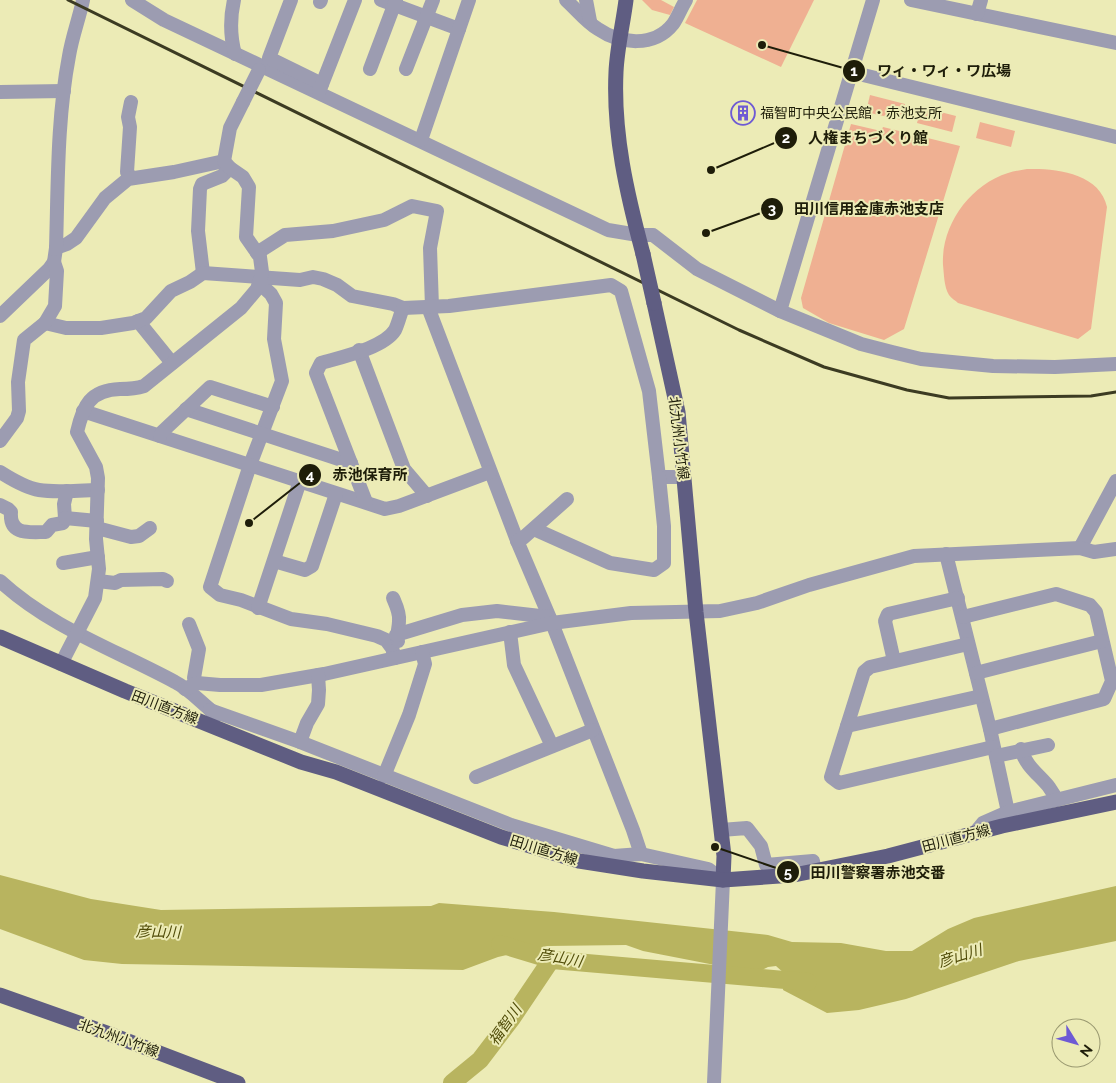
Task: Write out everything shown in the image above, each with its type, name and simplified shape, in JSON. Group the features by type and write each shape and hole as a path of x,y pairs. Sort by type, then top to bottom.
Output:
{"main road":[{"name":"北九州小竹線","path":"626,0 616,71 620,152 678,412 696,612 724,856 723,886"},
{"name":"田川直方線","path":"0,638 301,762 325,769 501,836 579,861 723,886 794,875 888,856 1002,826 1116,802"},
{"name":"北九州小竹線","path":"0,995 238,1083"}],"street":[{"path":"0,441 17,418 19,411 18,382 24,340 45,323 55,306 57,271 54,262 59,148 64,91 69,55 83,0"},
{"path":"132,0 164,20 260,68 320,89"},
{"path":"234,0 231,21 232,44 235,54"},
{"path":"291,0 269,58 320,89 420,140 608,230 656,236 697,269 780,312 861,344 921,358 993,366 1055,367 1116,364"},
{"path":"320,89 355,0"},
{"path":"406,69 433,0"},
{"path":"420,140 469,0"},
{"path":"566,0 597,29 620,40 636,42 662,34 673,24 686,0"},
{"path":"586,0 590,22"},
{"path":"780,312 873,0"},
{"path":"911,0 928,2 1116,43"},
{"path":"977,14 981,0"},
{"path":"370,69 391,2 459,29"},
{"path":"203,272 198,231 200,189 202,184 222,176 227,164 230,128 260,68"},
{"path":"851,72 1116,137"},
{"path":"0,92 64,91"},
{"path":"131,102 128,117 130,127 127,172 131,178"},
{"path":"56,248 68,244 76,238 105,198 131,178 227,164 242,177 249,187 246,237 260,257 260,280 257,289 241,308 144,386 96,394 82,411 77,432 96,467 98,478 98,581 95,598 61,664"},
{"path":"257,252 285,235 333,231 384,220 412,206 437,211 430,248 430,307 490,472 594,730 641,854"},
{"path":"0,316 54,262"},
{"path":"45,323 66,328 101,328 138,321 146,318 171,291 190,282 203,272 260,280 300,280 313,277 338,285 352,296 393,304 403,308 430,307 611,284 621,291 649,391 664,526 664,563 654,570 610,563 534,529"},
{"path":"260,280 272,294 276,303 274,338 282,381 250,465 210,587 220,595 241,600 291,619 327,624 377,636 386,640 398,657"},
{"path":"366,502 316,373 321,363 387,339 394,331 403,308"},
{"path":"138,321 172,363"},
{"path":"359,350 404,469 427,496"},
{"path":"160,436 210,387 273,407"},
{"path":"186,409 351,463"},
{"path":"82,411 336,494 385,508 399,506 490,472"},
{"path":"0,472 27,487 38,490 98,490"},
{"path":"659,477 684,477"},
{"path":"1080,548 1116,481"},
{"path":"258,608 300,482"},
{"path":"0,505 11,512 10,519 14,527 20,532 46,532 52,525 63,523 66,518 64,504 67,491"},
{"path":"274,561 306,570 312,566 336,494"},
{"path":"517,541 534,529 566,499"},
{"path":"66,518 97,524 131,537 139,536 150,528"},
{"path":"0,581 34,609 76,633 177,683 191,686 261,685 318,675 422,652 510,632 550,620 631,613 720,611 757,603 808,585 914,556 1080,548 1094,552 1116,550"},
{"path":"946,554 990,728 1008,812"},
{"path":"63,563 98,557"},
{"path":"98,581 115,583 121,580 163,579 167,581"},
{"path":"963,617 1056,594 1090,605 1096,612 1112,681 1104,699 990,728"},
{"path":"393,598 400,622 396,635 398,657"},
{"path":"894,661 884,621 888,614 958,598"},
{"path":"396,635 462,615 497,611 550,620"},
{"path":"189,624 200,649 191,686"},
{"path":"510,632 514,665 552,746"},
{"path":"976,672 1102,641"},
{"path":"968,644 870,667 864,672 831,777 839,783 994,751 1021,750 1048,745"},
{"path":"384,776 409,715 425,664 422,652"},
{"path":"300,742 307,723 318,704 318,675"},
{"path":"191,686 210,710 221,718 305,753 325,769"},
{"path":"847,726 981,696"},
{"path":"210,710 300,742 520,828 614,856 641,854 708,869 723,886 714,1083"},
{"path":"476,777 594,730"},
{"path":"1021,750 1024,760 1054,793 1056,800"},
{"path":"974,834 983,822 1008,812 1116,785"},
{"path":"721,830 747,828 761,846 766,865 812,861 815,871"}],"shaded area":[{"path":"642,0 661,0 674,7 670,15 652,10"},
{"path":"697,0 814,0 781,67 685,23"},
{"path":"870,95 905,104 901,120 866,112"},
{"path":"921,107 956,116 952,132 917,123"},
{"path":"980,122 1015,131 1011,147 976,138"},
{"path":"851,124 881,131 883,127 960,146 904,329 884,340 829,323 803,308 801,298"},
{"path":"1027,169 1063,172 1086,180 1103,196 1107,207 1091,329 1078,339 958,303 947,292 944,280 944,250 947,235 960,208 970,197 994,179 1010,172"}],"water":[{"path":"0,875 91,899 161,910 431,906 439,903 554,912 768,935 792,942 841,943 886,951 912,951 948,929 974,918 1116,886 1116,941 1019,961 906,999 859,1010 827,1013 783,990 785,974 776,966 768,967 756,973 643,951 626,945 547,946 498,957 463,970 122,964 84,960 0,929"}],"waterway":[{"name":"彦山川","path":"500,944 552,960 808,982"},
{"name":"福智川","path":"452,1083 480,1060 512,1018 551,960"}],"railway":[{"path":"68,0 739,330 824,367 907,390 949,398 1091,396 1116,392"}],"place":[{"name":"ワィ・ワィ・ワ広場","path":"762,45"},
{"name":"福智町中央公民館・赤池支所","path":"743,113"},
{"name":"人権まちづくり館","path":"711,170"},
{"name":"田川信用金庫赤池支店","path":"706,233"},
{"name":"赤池保育所","path":"249,523"},
{"name":"田川警察署赤池交番","path":"715,847"}]}
